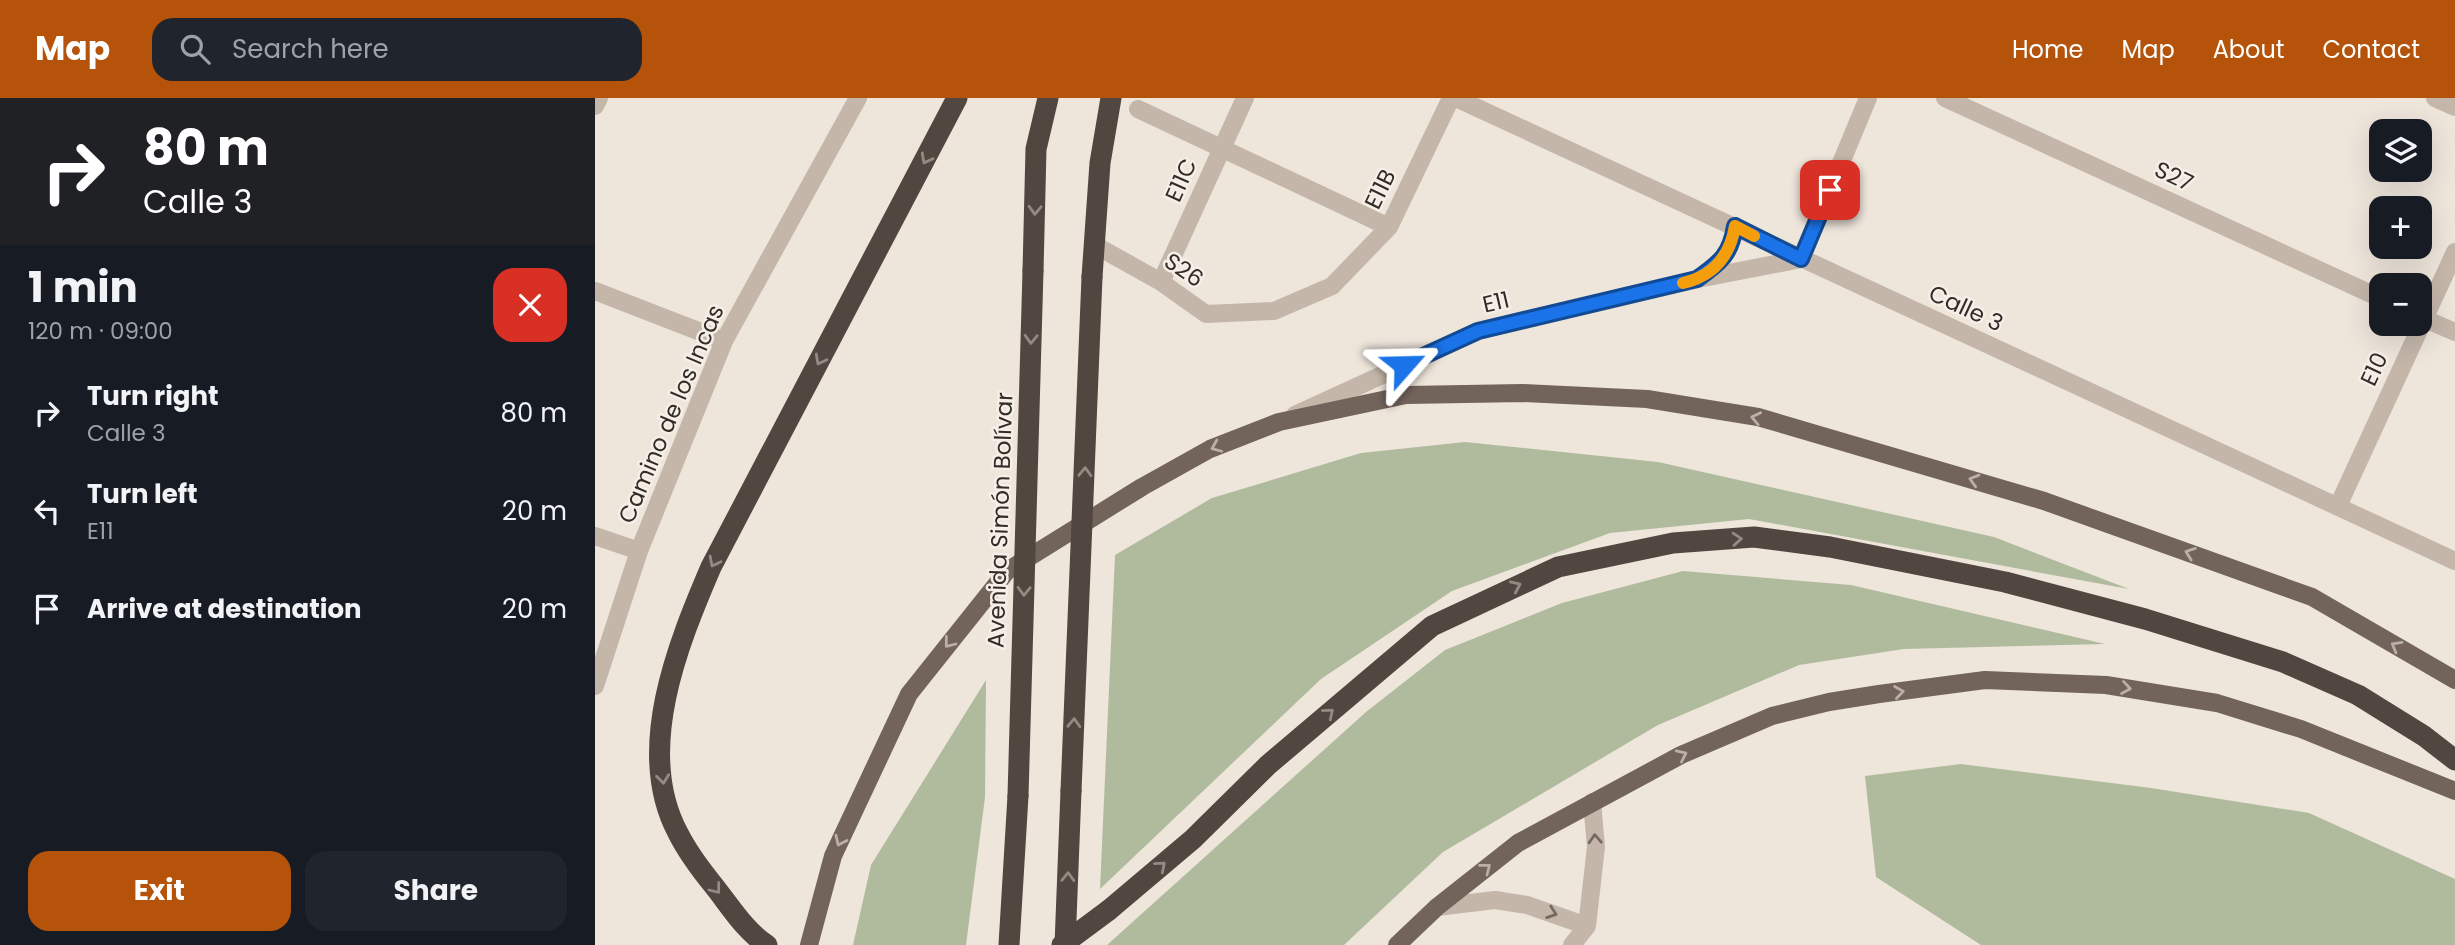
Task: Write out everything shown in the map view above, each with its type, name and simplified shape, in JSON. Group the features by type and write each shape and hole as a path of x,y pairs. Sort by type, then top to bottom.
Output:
{"highway":[{"path":"767,945 740,919 707,878 677,832 665,797 660,761 661,725 667,688 685,628 711,567 957,98"},
{"name":"Avenida Simón Bolívar","path":"1009,945 1018,796 1037,149 1048,98"},
{"path":"1064,945 1093,244 1100,163 1111,98"},
{"path":"1064,945 1193,839 1268,765 1432,626 1558,567 1673,542 1754,537 1830,547 2005,582 2145,619 2283,662 2358,695 2424,736 2455,760"}],"main road":[{"path":"809,945 833,856 909,694 1007,571 1142,487 1210,449 1279,422 1406,396 1523,393 1647,399 1758,417 2044,501 2312,597 2455,680"},
{"path":"1397,945 1437,907 1518,843 1681,754 1772,716 1829,702 1985,680 2106,685 2217,703 2301,729 2455,791"}],"street":[{"path":"595,106 599,98"},
{"name":"Camino de los Incas","path":"595,686 639,551 724,341 858,98"},
{"name":"E11C","path":"1161,282 1245,98"},
{"name":"Calle 3","path":"1454,98 2455,561"},
{"name":"E11B","path":"1332,286 1389,227 1454,98"},
{"path":"1801,259 1868,98"},
{"name":"S27","path":"1945,98 2369,293"},
{"path":"2435,98 2455,107"},
{"path":"1139,109 1389,227"},
{"name":"E11","path":"1697,279 1716,266 1732,247 1735,226"},
{"name":"S26","path":"1093,244 1161,282 1206,314 1274,311 1332,286"},
{"name":"E10","path":"2432,297 2455,252"},
{"name":"E11","path":"1279,422 1478,331 1697,279 1801,259"},
{"path":"595,291 724,341"},
{"path":"2432,322 2455,332"},
{"name":"E10","path":"2338,506 2414,336"},
{"path":"595,536 639,551"},
{"path":"1573,945 1587,926 1596,847 1592,802"},
{"path":"1437,907 1495,900 1527,905 1587,926"}],"green space":[{"path":"1465,442 1658,462 1994,537 2129,589 1749,519 1610,533 1452,591 1321,679 1100,889 1115,555 1212,498 1361,453"},
{"path":"1683,571 1851,585 2105,644 1904,649 1799,665 1658,725 1443,852 1344,945 1107,945 1366,712 1445,650 1562,603"},
{"path":"986,680 985,797 966,945 853,945 871,865"},
{"path":"1961,764 2151,788 2309,813 2455,879 2455,945 1981,945 1876,877 1865,776"}],"slow traffic":[{"path":"1683,283 1697,279 1716,266 1732,247 1735,226 1754,236"}],"route":[{"path":"1404,365 1478,331 1697,279 1716,266 1732,247 1735,226 1801,259 1830,190"}]}
